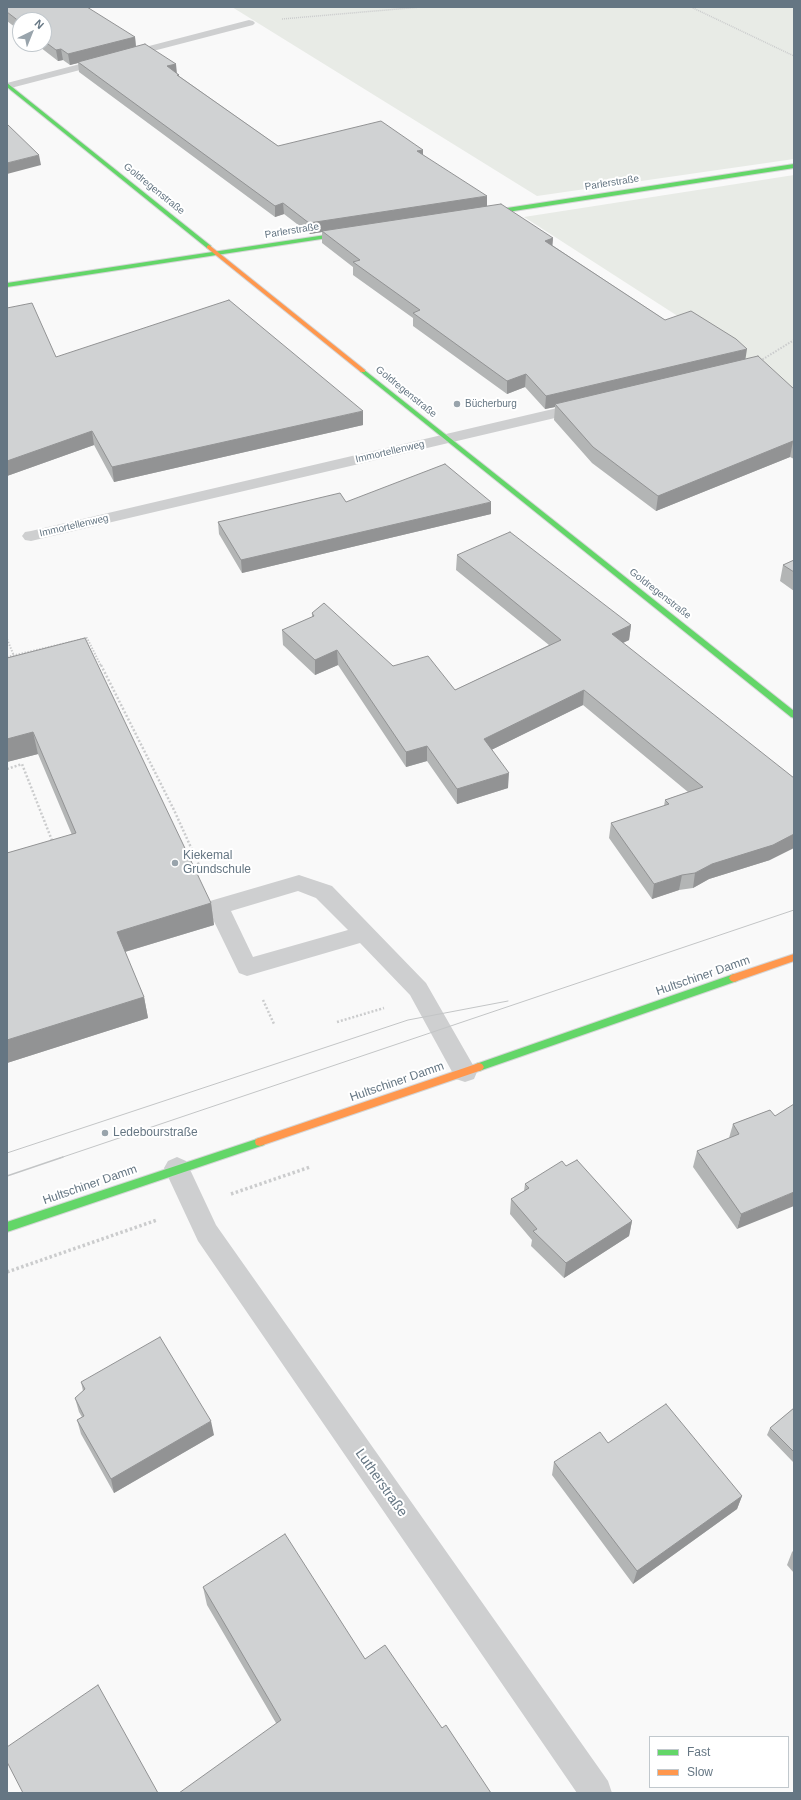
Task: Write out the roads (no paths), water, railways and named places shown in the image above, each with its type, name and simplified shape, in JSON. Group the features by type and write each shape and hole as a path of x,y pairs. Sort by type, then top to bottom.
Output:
{"street":[{"path":"8,86 249,23"},
{"name":"Goldregenstraße","path":"8,86 447,439 794,715"},
{"name":"Parlerstraße","path":"468,216 794,166"},
{"name":"Parlerstraße","path":"7,285 358,232"},
{"name":"Immortellenweg","path":"31,536 601,403"},
{"path":"364,934 247,967 218,907 299,883 324,892 418,989 465,1072"},
{"name":"Hultschiner Damm","path":"7,1227 177,1168 465,1072 794,957"},
{"name":"Lutherstraße","path":"177,1168 207,1233 596,1793"}],"tram line":[{"path":"60,1158 794,910"},
{"path":"7,1153 408,1020 508,1001"},
{"path":"7,1176 63,1157"}],"place":[{"name":"Bücherburg","path":"457,404"},
{"name":"Kiekemal Grundschule","path":"175,863"},
{"name":"Ledebourstraße","path":"105,1133"}]}
